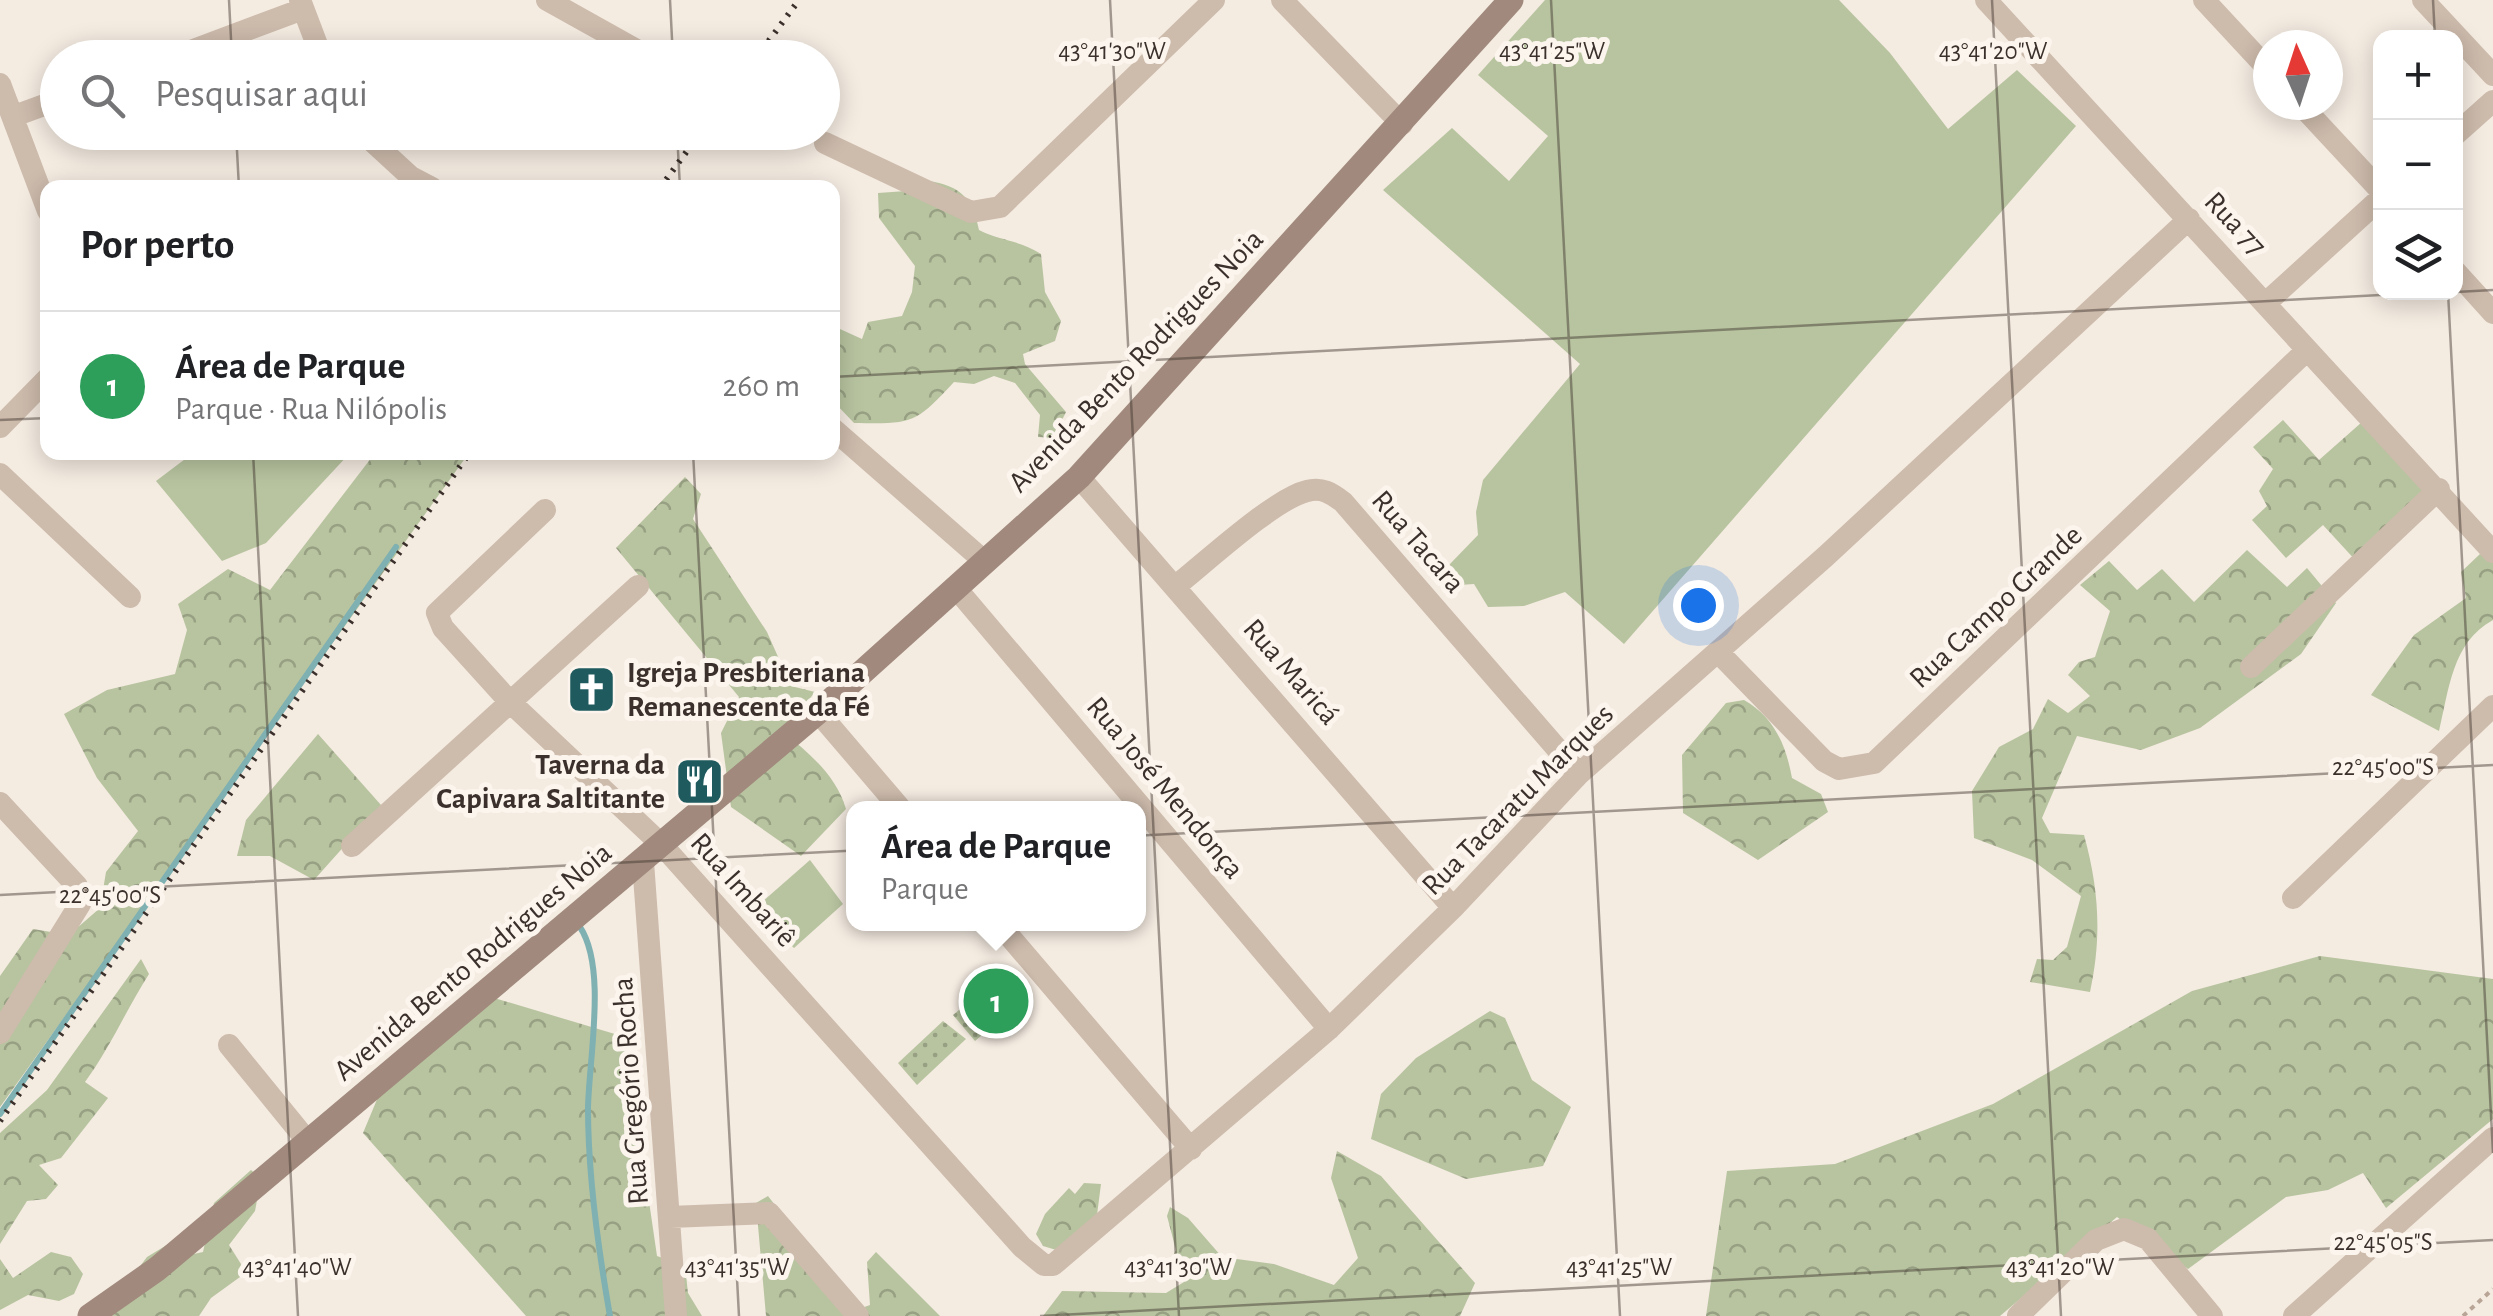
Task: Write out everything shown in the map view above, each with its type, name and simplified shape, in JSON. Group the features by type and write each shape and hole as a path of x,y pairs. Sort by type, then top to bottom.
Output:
{"street":[{"path":"546,0 618,40"},
{"path":"840,150 972,212 986,213 1000,206 1214,0"},
{"path":"1282,0 1402,124"},
{"name":"Avenida Bento Rodrigues Noia","path":"90,1316 157,1268 653,853 818,712 1079,477 1512,0"},
{"name":"Rua 77","path":"1986,0 2493,552"},
{"path":"2204,0 2253,53"},
{"path":"2424,0 2493,74"},
{"path":"216,40 301,5 315,40"},
{"path":"0,84 40,189"},
{"path":"2463,128 2493,101"},
{"path":"14,116 40,107"},
{"path":"2315,120 2373,182"},
{"path":"382,150 417,180"},
{"path":"2267,302 2373,206"},
{"name":"Rua Tacaratu Marques","path":"1064,1258 1329,1029 1453,908 1579,774 1718,652 2189,218"},
{"path":"2463,280 2493,313"},
{"name":"Rua Campo Grande","path":"1718,652 1824,761 1839,769 1874,763 2306,352"},
{"path":"0,428 40,386"},
{"path":"840,435 984,561"},
{"path":"0,474 130,598"},
{"name":"Rua Maricá","path":"1079,477 1453,908"},
{"path":"2251,667 2439,489"},
{"name":"Rua Tacara","path":"1176,585 1283,504 1306,491 1326,490 1342,502 1579,774"},
{"name":"Rua Imbariê","path":"545,510 437,614 443,628 1022,1247 1044,1265 1064,1258"},
{"path":"352,846 638,586"},
{"name":"Rua José Mendonça","path":"955,587 1136,801"},
{"path":"2294,898 2493,706"},
{"path":"818,712 894,801"},
{"path":"0,803 77,886 80,904 0,1034"},
{"name":"Rua José Mendonça","path":"1146,813 1329,1029"},
{"name":"Rua Gregório Rocha","path":"653,853 676,1316"},
{"path":"1005,931 1191,1149"},
{"path":"230,1046 308,1142"},
{"path":"2294,1316 2493,1138"},
{"path":"670,1218 769,1213 858,1316"},
{"path":"2018,1316 2096,1240 2124,1229 2148,1239 2212,1316"}],"path":[{"path":"2462,1316 2493,1289"}],"green space":[{"path":"1545,0 1839,0 1890,53 1948,129 2017,70 2076,126 1624,644 1565,592 1524,606 1488,607 1474,584 1459,585 1449,576 1450,564 1478,535 1476,512 1483,480 1580,364 1383,190 1452,128 1509,181 1548,136 1478,75"},
{"path":"929,181 949,186 969,202 979,230 1041,254 1045,292 1061,321 1055,341 1023,354 1025,364 1066,412 1053,438 1038,437 1040,415 1015,383 994,376 974,384 954,382 921,414 901,422 854,423 840,408 840,329 862,339 868,322 902,316 912,292 915,266 879,218 878,193 906,191"},
{"path":"2283,420 2319,460 2362,422 2431,498 2358,563 2323,525 2286,558 2252,520 2267,506 2259,491 2273,469 2253,447"},
{"path":"184,460 343,460 266,543 222,561 156,481"},
{"path":"370,460 464,460 0,1107 0,976 33,929 69,935 100,908 106,872 138,831 97,778 64,714 107,690 175,674 187,630 178,604 228,569 270,590"},
{"path":"685,477 701,494 693,519 767,632 791,686 815,692 783,732 829,775 846,809 801,856 731,807 721,733 739,697 616,548"},
{"path":"2247,550 2287,587 2307,568 2336,603 2301,654 2200,728 2141,750 2077,736 2042,818 2050,833 2084,835 2097,913 2090,992 2030,982 2037,959 2053,960 2067,947 2081,896 2032,860 1974,838 1972,791 1999,747 2033,729 2048,699 2068,713 2090,696 2068,675 2079,662 2095,657 2110,611 2080,585 2109,561 2137,590 2162,569 2194,602"},
{"path":"2480,554 2493,559 2493,620 2469,641 2454,668 2439,731 2371,695 2414,635 2466,598 2461,572"},
{"path":"1744,700 1771,723 1792,778 1821,794 1828,812 1758,860 1683,813 1682,755 1726,703"},
{"path":"318,734 381,805 314,880 270,856 237,856 246,820"},
{"path":"810,860 843,904 794,948 754,909"},
{"path":"2320,956 2493,979 2493,1119 2386,1208 2363,1173 2328,1190 2286,1197 2188,1269 2117,1217 2000,1316 1706,1316 1727,1171 1835,1164 1993,1104 2192,991"},
{"path":"141,959 149,974 85,1082 108,1098 61,1158 39,1165 58,1185 46,1199 27,1201 0,1244 0,1133 47,1090"},
{"path":"1010,967 1032,992 975,1041 953,1015"},
{"path":"491,997 635,1040 645,1174 657,1256 685,1266 688,1293 702,1316 526,1316 363,1133 378,1097"},
{"path":"1490,1011 1505,1018 1532,1080 1571,1107 1543,1166 1466,1179 1371,1139 1381,1094 1416,1058"},
{"path":"943,1021 966,1039 917,1085 898,1063"},
{"path":"1337,1151 1381,1176 1475,1283 1460,1316 1043,1316 1062,1291 1166,1293 1184,1282 1170,1261 1176,1250 1167,1216 1170,1207 1188,1218 1222,1257 1274,1264 1334,1285 1358,1258 1331,1178"},
{"path":"251,1170 261,1179 255,1211 229,1245 241,1264 240,1277 211,1298 199,1316 102,1316 147,1257 170,1243 189,1255 203,1252 214,1203"},
{"path":"1084,1183 1101,1184 1097,1215 1063,1252 1043,1246 1036,1234 1045,1214 1069,1188 1075,1194"},
{"path":"768,1196 856,1310 870,1305 867,1262 876,1252 940,1316 766,1316 756,1203"},
{"path":"51,1252 71,1257 83,1274 74,1294 59,1301 28,1295 0,1310 0,1259 13,1278"}],"waterway":[{"path":"0,1114 396,547"},
{"path":"580,927 588,944 595,989 588,1134 594,1213 610,1316"}],"railway":[{"path":"769,40 799,0"},
{"path":"666,180 688,150"},
{"path":"0,1121 464,460"}],"place":[{"name":"Igreja Presbiteriana Remanescente da Fé","path":"592,690"},
{"name":"Taverna da Capivara Saltitante","path":"700,782"},
{"name":"Área de Parque","path":"996,1001"}]}
